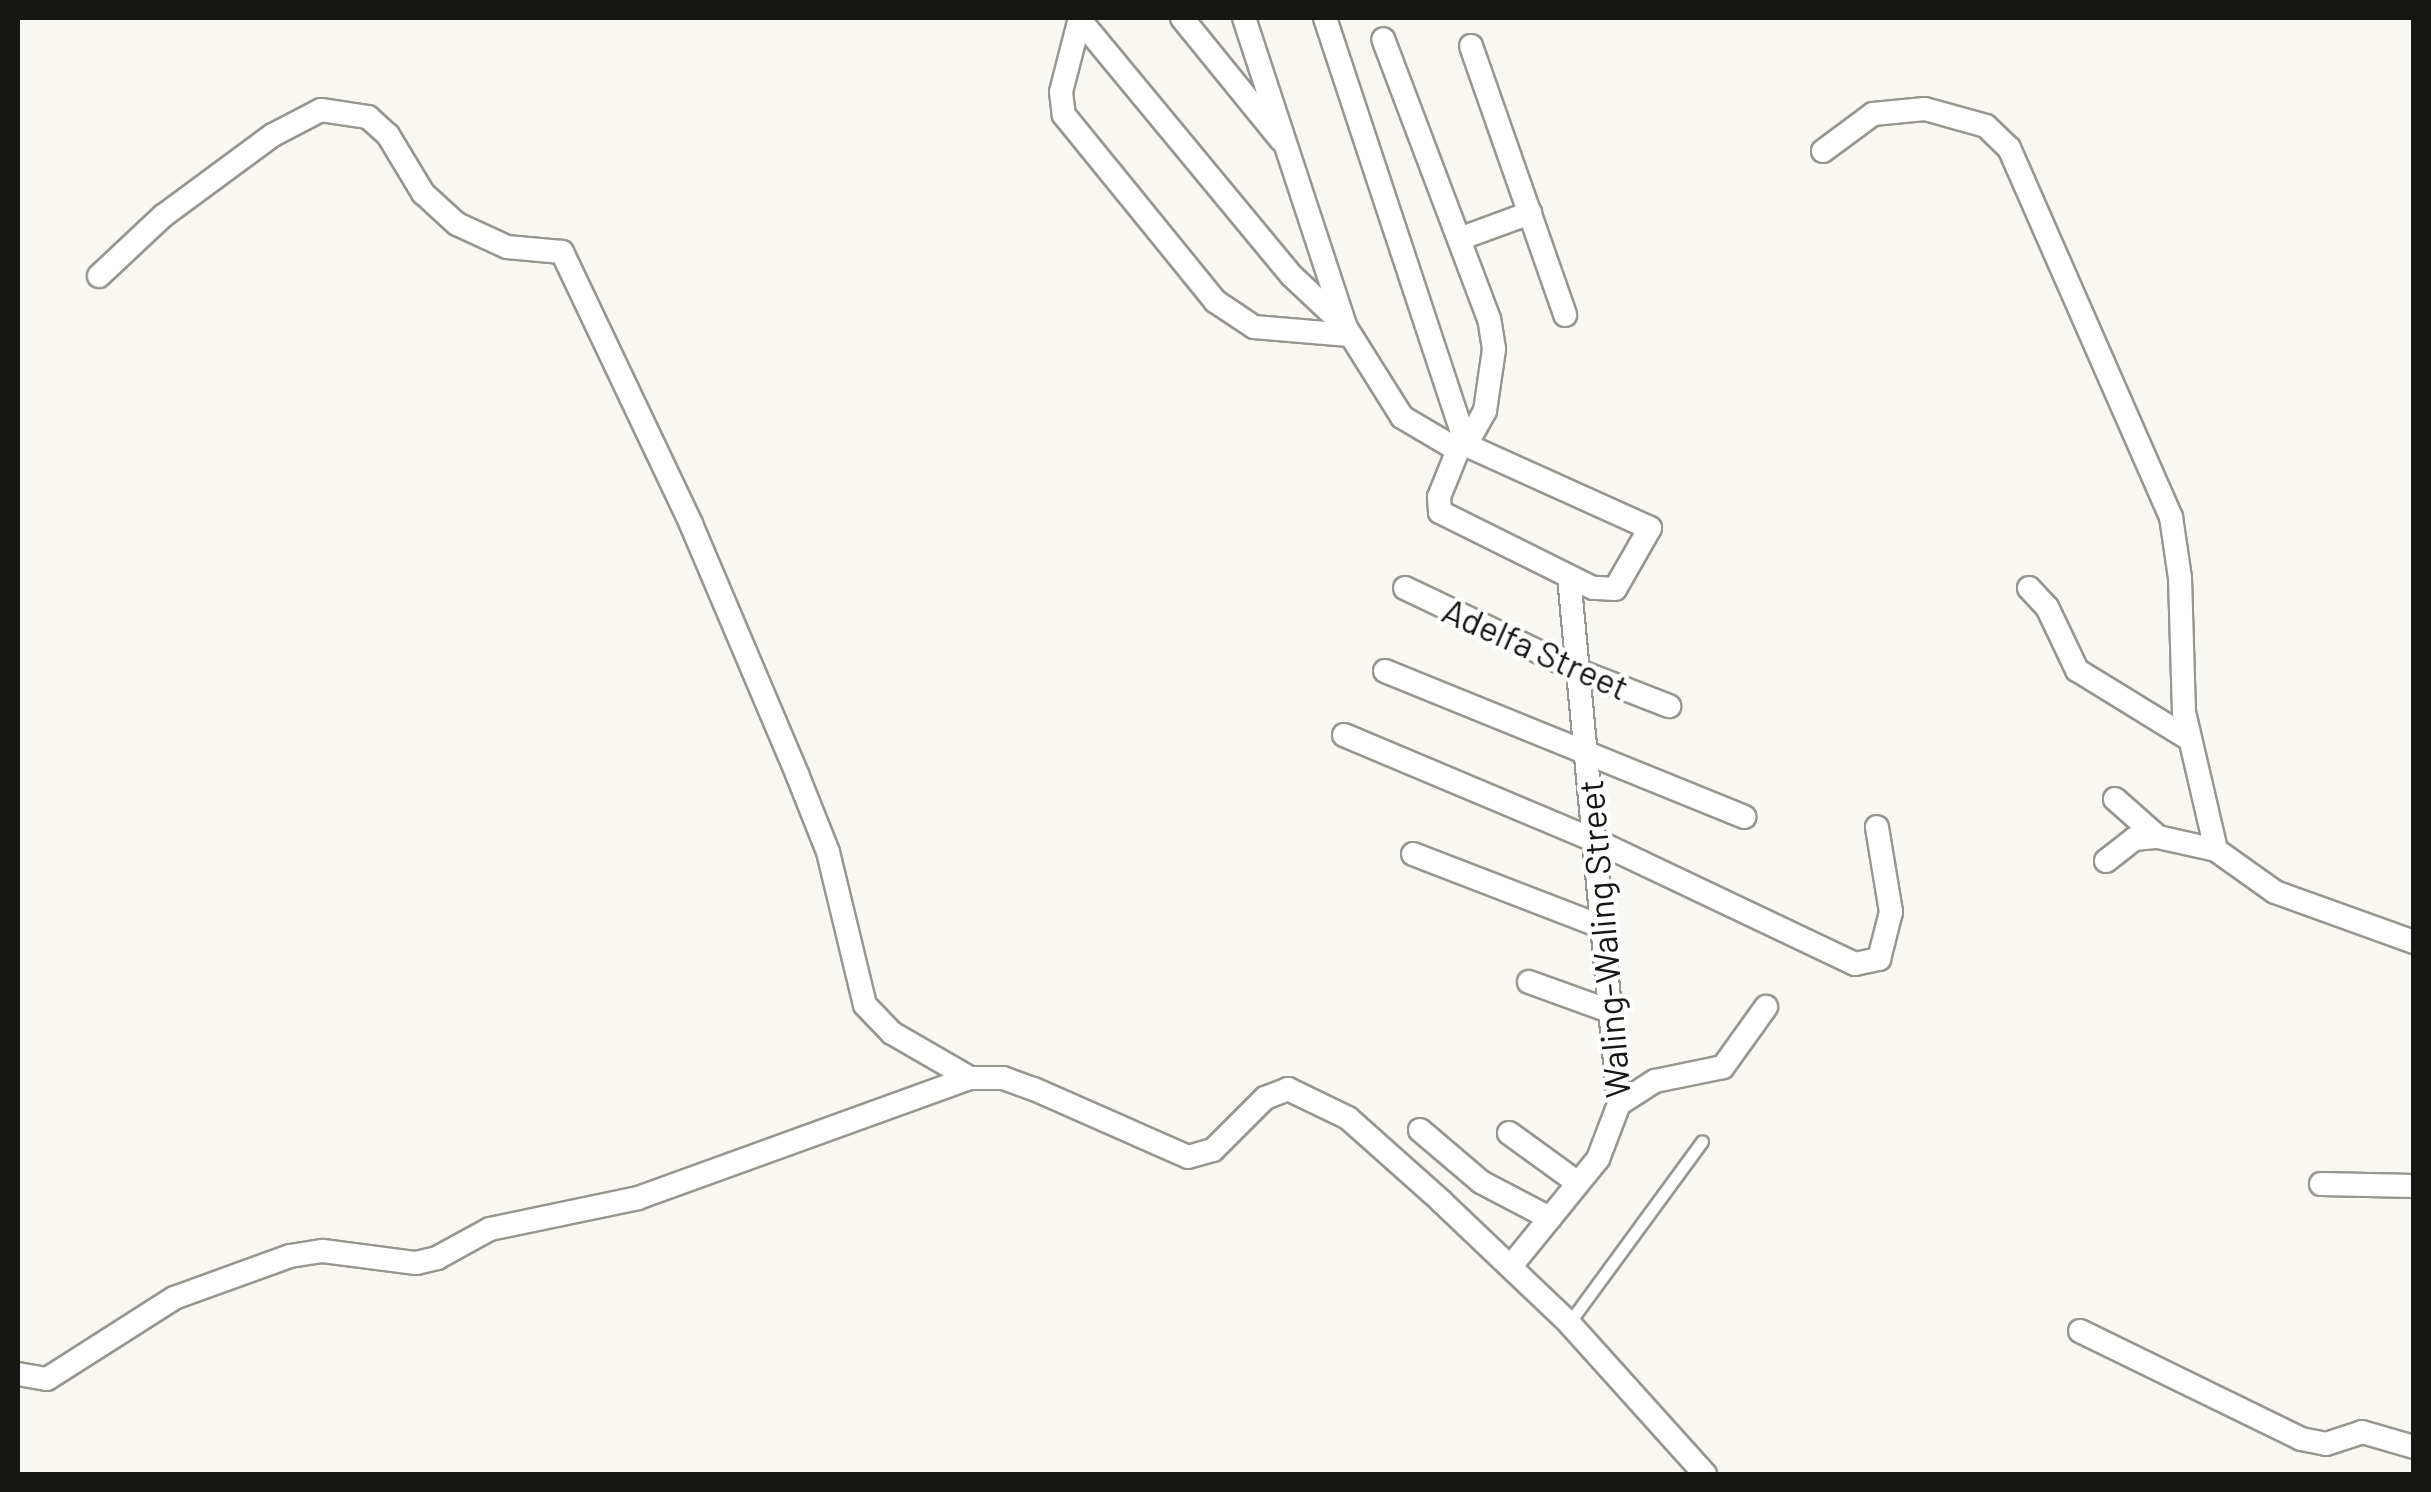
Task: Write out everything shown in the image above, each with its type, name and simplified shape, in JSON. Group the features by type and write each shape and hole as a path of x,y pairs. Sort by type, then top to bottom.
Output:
{"street":[{"path":"1182,18 1293,154"},
{"path":"1244,18 1293,154 1347,331"},
{"path":"1325,18 1462,448"},
{"path":"1080,19 1061,92 1064,115 1215,302 1254,326 1347,331"},
{"path":"1080,19 1292,276 1347,331 1402,417 1462,448 1650,528 1615,590 1568,577 1440,512 1439,496 1462,448 1491,394 1494,349 1458,239 1383,39"},
{"path":"1471,46 1564,316"},
{"path":"1823,151 1873,114 1926,109 1974,120 2009,148 2171,518 2189,738 2203,771 2216,850"},
{"path":"98,276 163,216 274,135 320,110 368,117 388,135 424,193 457,224 507,246 562,252 691,524 798,774 828,852 864,1005 892,1033 970,1078"},
{"path":"1458,239 1530,213"},
{"name":"Waling-Waling Street","path":"1510,1266 1610,1140 1619,1104 1568,577"},
{"name":"Adelfa Street","path":"1404,588 1579,672 1669,706"},
{"path":"2029,588 2047,606 2078,670 2189,738"},
{"path":"1385,671 1745,817"},
{"path":"1344,735 1594,840 1855,964 1869,964 1885,949 1891,912 1877,827"},
{"path":"2114,799 2158,837"},
{"path":"2106,861 2134,838 2158,837 2216,850 2275,892 2414,942"},
{"path":"1413,854 1602,927"},
{"path":"1529,982 1609,1011"},
{"path":"1619,1104 1655,1082 1724,1067 1766,1007"},
{"path":"18,1374 46,1378 174,1298 290,1256 323,1251 416,1263 437,1258 490,1229 638,1198 970,1078 1003,1078 1034,1089 1188,1157 1213,1150 1265,1098 1288,1089 1304,1092 1348,1118 1510,1266 1569,1323 1704,1474"},
{"path":"1420,1130 1481,1182 1550,1218"},
{"path":"1509,1132 1578,1184"},
{"path":"2322,1184 2414,1186"},
{"path":"2080,1330 2300,1439 2326,1444 2362,1432 2414,1448"}],"lane":[{"path":"1569,1323 1702,1141"}]}
